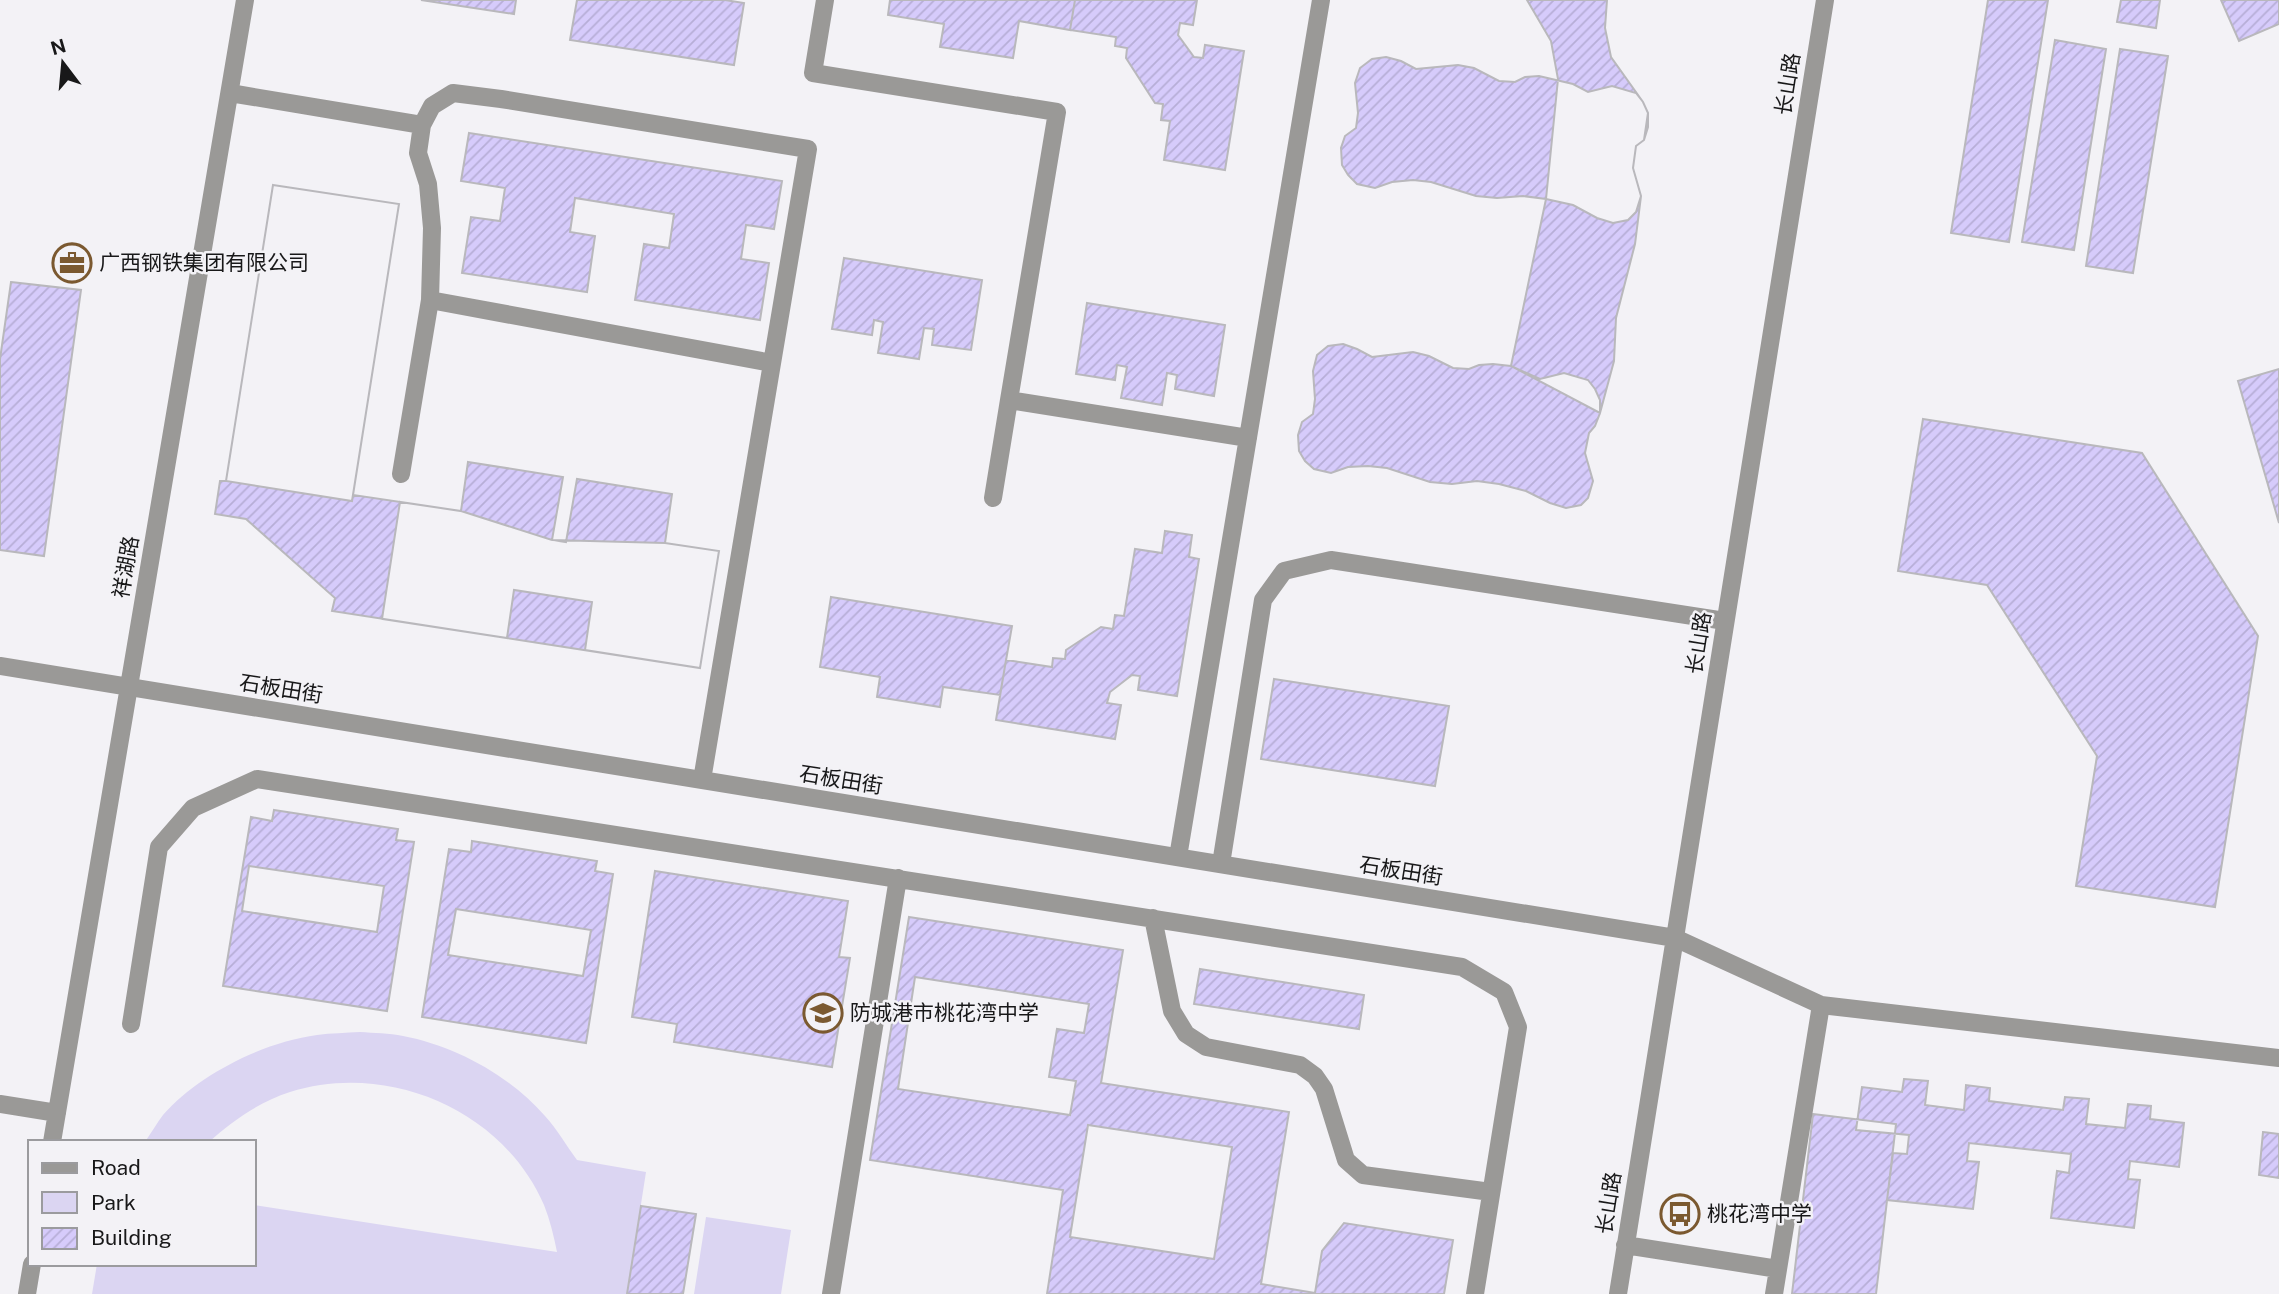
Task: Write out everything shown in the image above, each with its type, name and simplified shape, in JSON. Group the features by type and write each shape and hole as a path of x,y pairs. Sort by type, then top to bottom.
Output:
{"street":[{"name":"祥湖路","path":"52,1140 245,0"},
{"path":"825,0 813,73 1057,112 993,498"},
{"path":"1178,857 1321,0"},
{"name":"长山路","path":"1618,1294 1825,0"},
{"path":"230,93 422,125"},
{"path":"401,474 430,300 431,217 428,184 418,153 422,125 432,106 453,93 808,149 702,780"},
{"path":"430,300 772,363"},
{"path":"1009,400 1248,439"},
{"path":"1221,864 1264,600 1284,571 1331,560 1725,621"},
{"name":"石板田街","path":"0,666 1675,938 1821,1005 2279,1058"},
{"path":"131,1024 159,847 193,808 257,779 1462,968 1504,992 1518,1027 1475,1294"},
{"path":"831,1294 898,878"},
{"path":"1153,918 1172,1011 1186,1034 1206,1047 1300,1065 1315,1076 1324,1089 1346,1160 1363,1175 1491,1192"},
{"path":"1774,1294 1821,1005"},
{"path":"0,1104 57,1113"},
{"path":"1625,1245 1778,1269"},
{"path":"27,1294 32,1266"}],"green space":[{"path":"360,1032 403,1036 462,1055 499,1076 531,1101 554,1126 577,1160 646,1172 627,1294 92,1294 97,1266 256,1266 256,1205 557,1252 544,1205 525,1172 501,1143 471,1119 438,1101 403,1089 365,1083 327,1084 290,1092 267,1101 212,1140 146,1140 163,1115 178,1100 214,1074 254,1053 322,1034"},
{"path":"706,1217 791,1230 781,1294 694,1294"}],"building":[{"path":"421,0 516,0 514,14"},
{"path":"577,0 725,0 744,3 734,65 570,40"},
{"path":"890,0 1075,0 1070,30 1019,21 1013,58 940,47 944,24 888,15"},
{"path":"1075,0 1197,0 1193,25 1180,23 1178,35 1194,57 1203,58 1205,45 1244,51 1225,170 1164,160 1170,121 1161,120 1163,104 1155,103 1126,58 1127,48 1115,46 1116,37 1070,30"},
{"path":"1527,0 1607,0 1605,28 1611,57 1648,113 1644,140 1636,146 1633,168 1641,196 1635,244 1616,318 1614,361 1600,413 1511,366 1546,199 1558,79 1551,41"},
{"path":"1988,0 2048,0 2009,242 1951,233"},
{"path":"2121,0 2160,0 2156,28 2117,22"},
{"path":"2221,0 2279,0 2279,24 2239,41"},
{"path":"2055,40 2106,49 2074,250 2022,242"},
{"path":"2120,49 2168,56 2133,273 2086,266"},
{"path":"1386,57 1416,69 1458,65 1474,68 1499,81 1515,82 1525,77 1539,76 1573,84 1588,92 1612,86 1636,93 1648,113 1648,127 1644,140 1636,146 1633,168 1641,196 1636,212 1628,220 1613,223 1573,205 1546,199 1476,196 1431,182 1413,180 1392,182 1375,188 1357,184 1342,165 1341,148 1345,136 1356,128 1358,113 1355,83 1360,68 1372,59"},
{"path":"469,133 782,181 774,229 746,225 741,259 769,263 760,320 635,300 644,244 669,248 674,214 575,198 570,232 595,236 587,292 462,273 471,217 500,221 505,188 461,181"},
{"path":"273,185 399,204 353,495 461,511 552,540 665,543 719,551 700,668 332,611 335,598 246,519 215,514 220,481 226,481"},
{"path":"273,185 399,204 352,501 226,481"},
{"path":"844,258 982,280 971,350 932,345 934,329 924,328 919,359 878,353 883,322 874,320 872,335 832,329"},
{"path":"11,282 81,290 44,556 0,550 0,359"},
{"path":"1087,303 1225,325 1214,396 1175,389 1177,375 1167,373 1162,405 1121,398 1127,367 1117,365 1115,380 1076,374"},
{"path":"1343,344 1372,357 1413,352 1429,356 1453,368 1469,369 1493,364 1511,366 1540,379 1564,373 1588,380 1600,400 1600,413 1589,433 1585,453 1593,481 1588,498 1581,505 1566,508 1526,491 1499,484 1477,481 1452,484 1430,482 1387,468 1368,466 1348,467 1331,473 1314,469 1299,451 1298,435 1302,422 1313,414 1313,371 1317,355 1328,346"},
{"path":"2279,369 2279,523 2238,381"},
{"path":"1923,419 2142,453 2258,636 2215,907 2076,886 2097,756 1987,585 1898,571"},
{"path":"468,462 563,477 552,540 566,542 577,479 672,494 665,543 719,551 700,668 585,650 592,602 514,590 507,638 382,619 400,502 461,511"},
{"path":"1165,531 1192,535 1189,557 1199,559 1177,696 1138,690 1140,676 1132,675 1110,692 1107,703 1121,705 1115,739 996,720 1006,660 1052,667 1053,658 1065,659 1066,650 1101,627 1113,629 1115,615 1124,616 1135,549 1162,553"},
{"path":"831,597 1012,626 1000,695 943,687 940,707 877,697 880,677 820,667"},
{"path":"1274,679 1449,706 1435,786 1261,759"},
{"path":"274,810 398,829 396,840 414,842 387,1011 223,986 251,817 272,821","holes":["249,866 384,886 377,932 242,911"]},
{"path":"472,841 597,861 595,871 613,874 586,1043 422,1017 449,849 471,852","holes":["456,909 591,930 583,976 448,955"]},
{"path":"655,871 848,901 839,957 850,958 832,1067 674,1042 677,1024 632,1017"},
{"path":"909,917 1123,950 1101,1083 1289,1112 1261,1284 1315,1293 1322,1251 1344,1223 1453,1240 1444,1294 1047,1294 1063,1190 870,1160","holes":["915,977 1089,1004 1084,1033 1057,1029 1049,1077 1076,1081 1070,1115 898,1089","1088,1125 1232,1147 1214,1259 1070,1237"]},
{"path":"1200,969 1364,995 1359,1029 1194,1004"},
{"path":"1904,1079 1928,1081 1925,1105 1964,1110 1966,1085 1990,1088 1989,1101 2063,1110 2065,1097 2089,1099 2086,1124 2125,1128 2128,1104 2151,1106 2150,1119 2184,1123 2179,1167 2130,1161 2128,1179 2140,1180 2134,1228 2051,1218 2057,1171 2069,1173 2071,1154 1969,1143 1967,1161 1979,1162 1973,1209 1887,1200 1893,1153 1907,1154 1909,1135 1856,1130 1862,1087 1902,1092"},
{"path":"1813,1114 1896,1124 1876,1294 1792,1294"},
{"path":"2263,1132 2279,1134 2279,1178 2259,1175"},
{"path":"641,1206 696,1214 683,1294 627,1294"}],"place":[{"name":"广西钢铁集团有限公司","path":"72,263"},
{"name":"防城港市桃花湾中学","path":"823,1013"},
{"name":"桃花湾中学","path":"1680,1214"}]}
